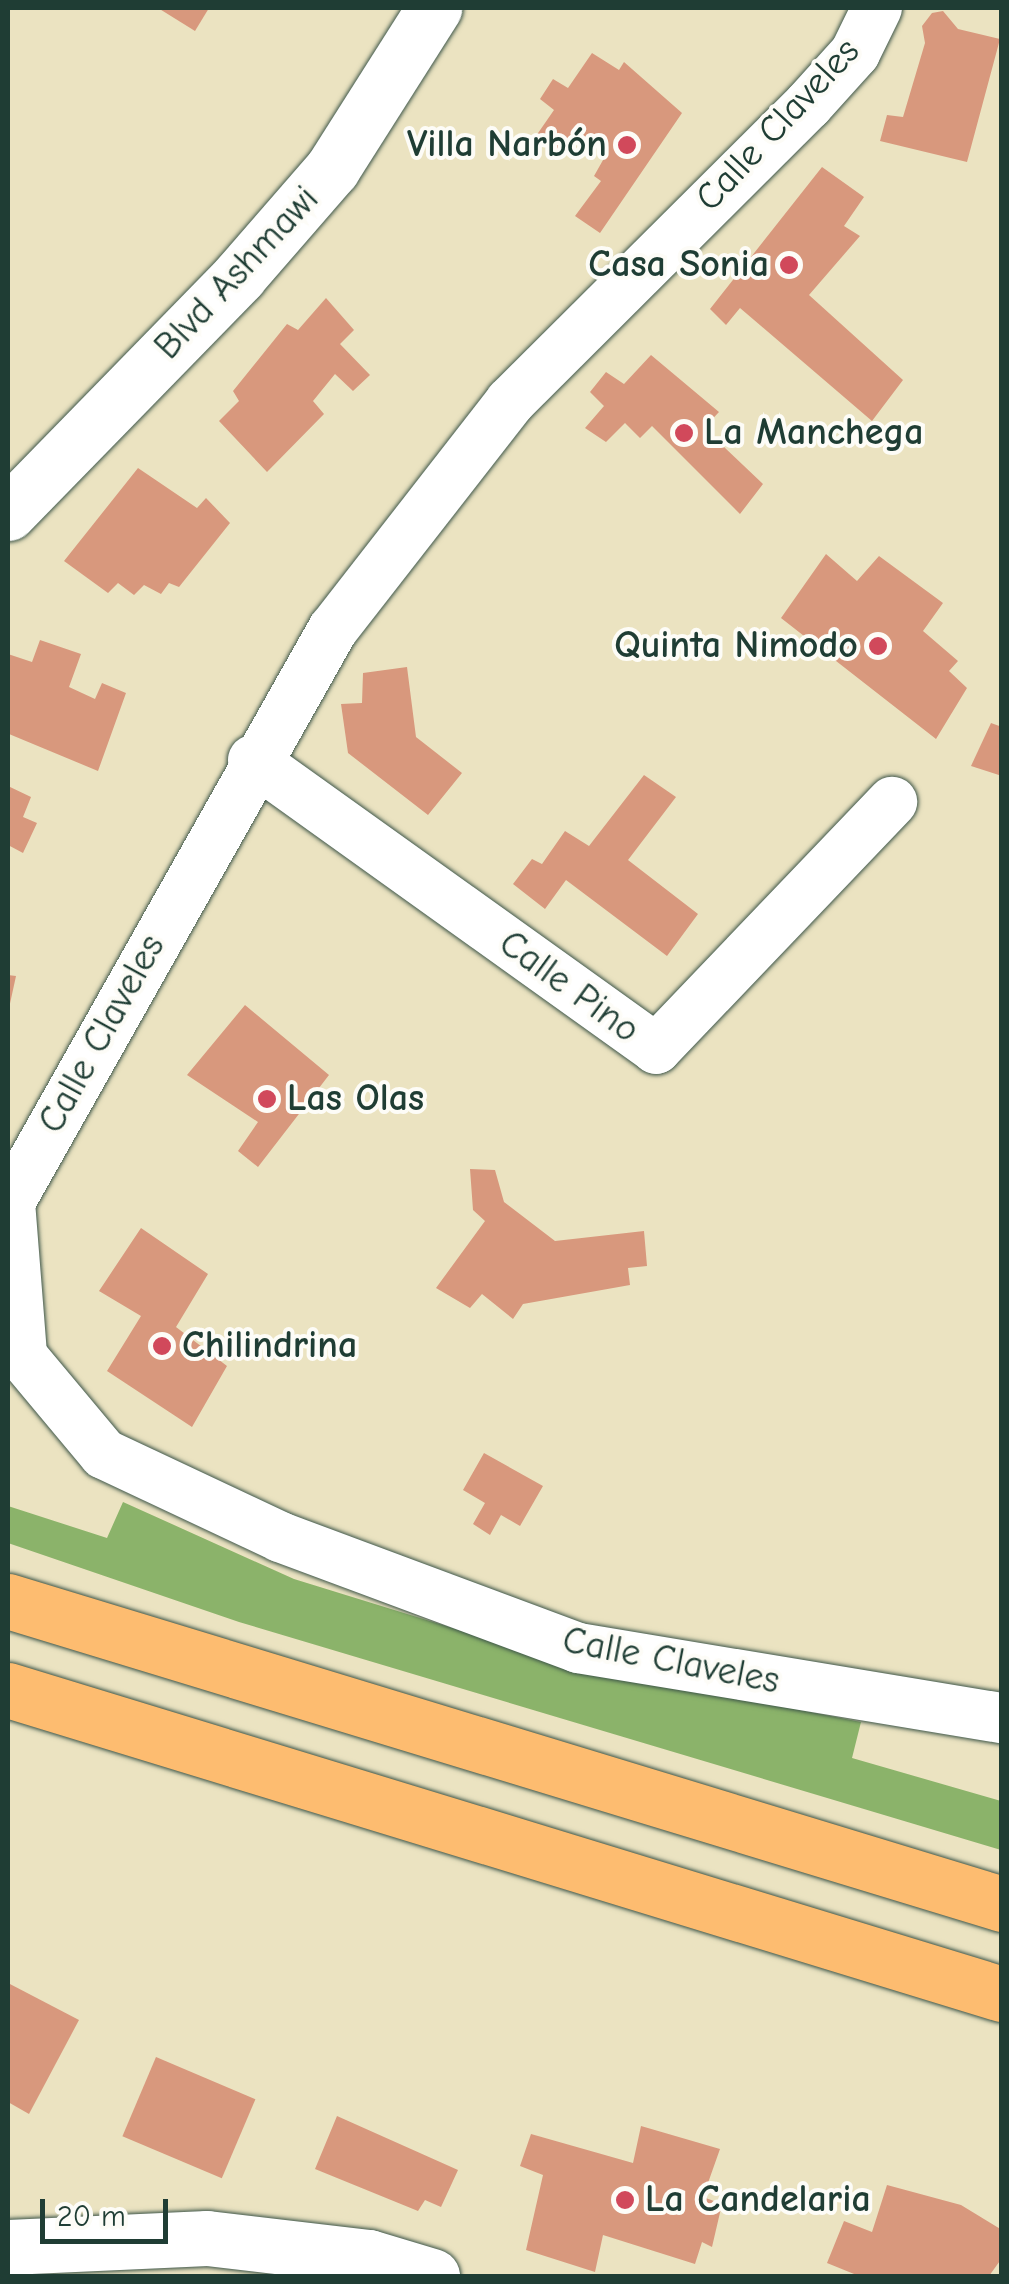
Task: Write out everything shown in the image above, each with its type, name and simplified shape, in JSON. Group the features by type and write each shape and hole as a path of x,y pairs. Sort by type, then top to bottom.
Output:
{"highway":[{"path":"8,1601 1002,1904"},
{"path":"8,1690 1002,1994"}],"street":[{"name":"Blvd Ashmawi","path":"8,513 239,276 332,169 434,8"},
{"name":"Calle Claveles","path":"877,8 855,53 808,105 510,402 332,629 253,760 10,1202 22,1356 104,1454 280,1536 559,1642 1002,1718"},
{"name":"Calle Pino","path":"253,760 656,1049 892,802"},
{"path":"8,2247 207,2238 268,2260 369,2257 432,2276"}],"green space":[{"path":"123,1502 294,1579 576,1666 861,1722 852,1758 1001,1801 1001,1850 239,1622 8,1543 8,1506 107,1538"}],"building":[{"path":"158,8 209,8 195,31"},
{"path":"943,11 958,29 1000,39 967,162 880,141 887,115 903,117 925,43 922,26 932,13"},
{"name":"Villa Narbón","path":"592,53 619,70 624,62 682,113 600,233 575,216 601,181 594,176 607,153 577,133 563,155 536,136 554,110 540,99 553,79 568,88"},
{"name":"Casa Sonia","path":"822,167 864,197 844,226 860,236 809,295 903,380 872,421 740,308 726,325 710,309"},
{"path":"326,298 354,330 340,344 370,375 353,391 335,374 313,401 324,414 267,472 219,421 239,401 233,391 287,324 298,330"},
{"name":"La Manchega","path":"651,355 719,412 704,428 763,484 740,514 652,426 640,438 625,423 606,442 585,428 604,406 590,392 606,372 624,384"},
{"path":"138,468 197,508 206,498 230,523 179,587 169,583 161,594 144,585 134,595 118,583 108,593 64,561"},
{"name":"Quinta Nimodo","path":"826,554 857,581 879,556 943,603 923,631 958,661 949,671 967,688 936,739 781,618"},
{"path":"40,640 81,654 69,687 95,699 102,683 126,693 98,771 9,734 8,654 32,662"},
{"path":"407,667 416,737 462,773 428,815 348,753 341,704 362,703 363,673"},
{"path":"991,723 1002,727 1002,776 971,766"},
{"path":"644,775 676,797 628,860 698,914 667,956 566,880 545,909 513,884 532,859 542,864 565,831 589,846"},
{"path":"8,786 31,797 23,817 37,823 23,853 8,845"},
{"path":"8,975 16,976 9,1008 8,1008"},
{"name":"Las Olas","path":"245,1005 329,1075 258,1167 238,1151 258,1122 187,1075"},
{"path":"470,1169 495,1170 504,1202 555,1241 644,1231 647,1266 628,1268 630,1285 523,1304 513,1319 482,1294 470,1308 436,1288 485,1221 473,1210"},
{"name":"Chilindrina","path":"141,1228 208,1274 176,1327 227,1366 192,1427 107,1371 141,1316 99,1291"},
{"path":"484,1453 543,1486 520,1526 501,1515 490,1535 473,1524 485,1503 463,1490"},
{"path":"8,1983 79,2020 29,2114 8,2102"},
{"path":"156,2057 255,2099 222,2178 122,2136"},
{"path":"337,2116 458,2170 441,2207 425,2200 418,2211 315,2169"},
{"name":"La Candelaria","path":"641,2126 720,2149 703,2197 722,2204 712,2247 702,2242 695,2264 603,2235 595,2272 526,2250 543,2175 520,2166 531,2134 633,2163"},
{"path":"887,2185 961,2205 1002,2230 1002,2258 989,2276 859,2276 827,2263 844,2221 872,2232"}],"place":[{"name":"Villa Narbón","path":"627,145"},
{"name":"Casa Sonia","path":"789,265"},
{"name":"La Manchega","path":"684,433"},
{"name":"Quinta Nimodo","path":"878,646"},
{"name":"Las Olas","path":"267,1099"},
{"name":"Chilindrina","path":"162,1346"},
{"name":"La Candelaria","path":"625,2200"}]}
